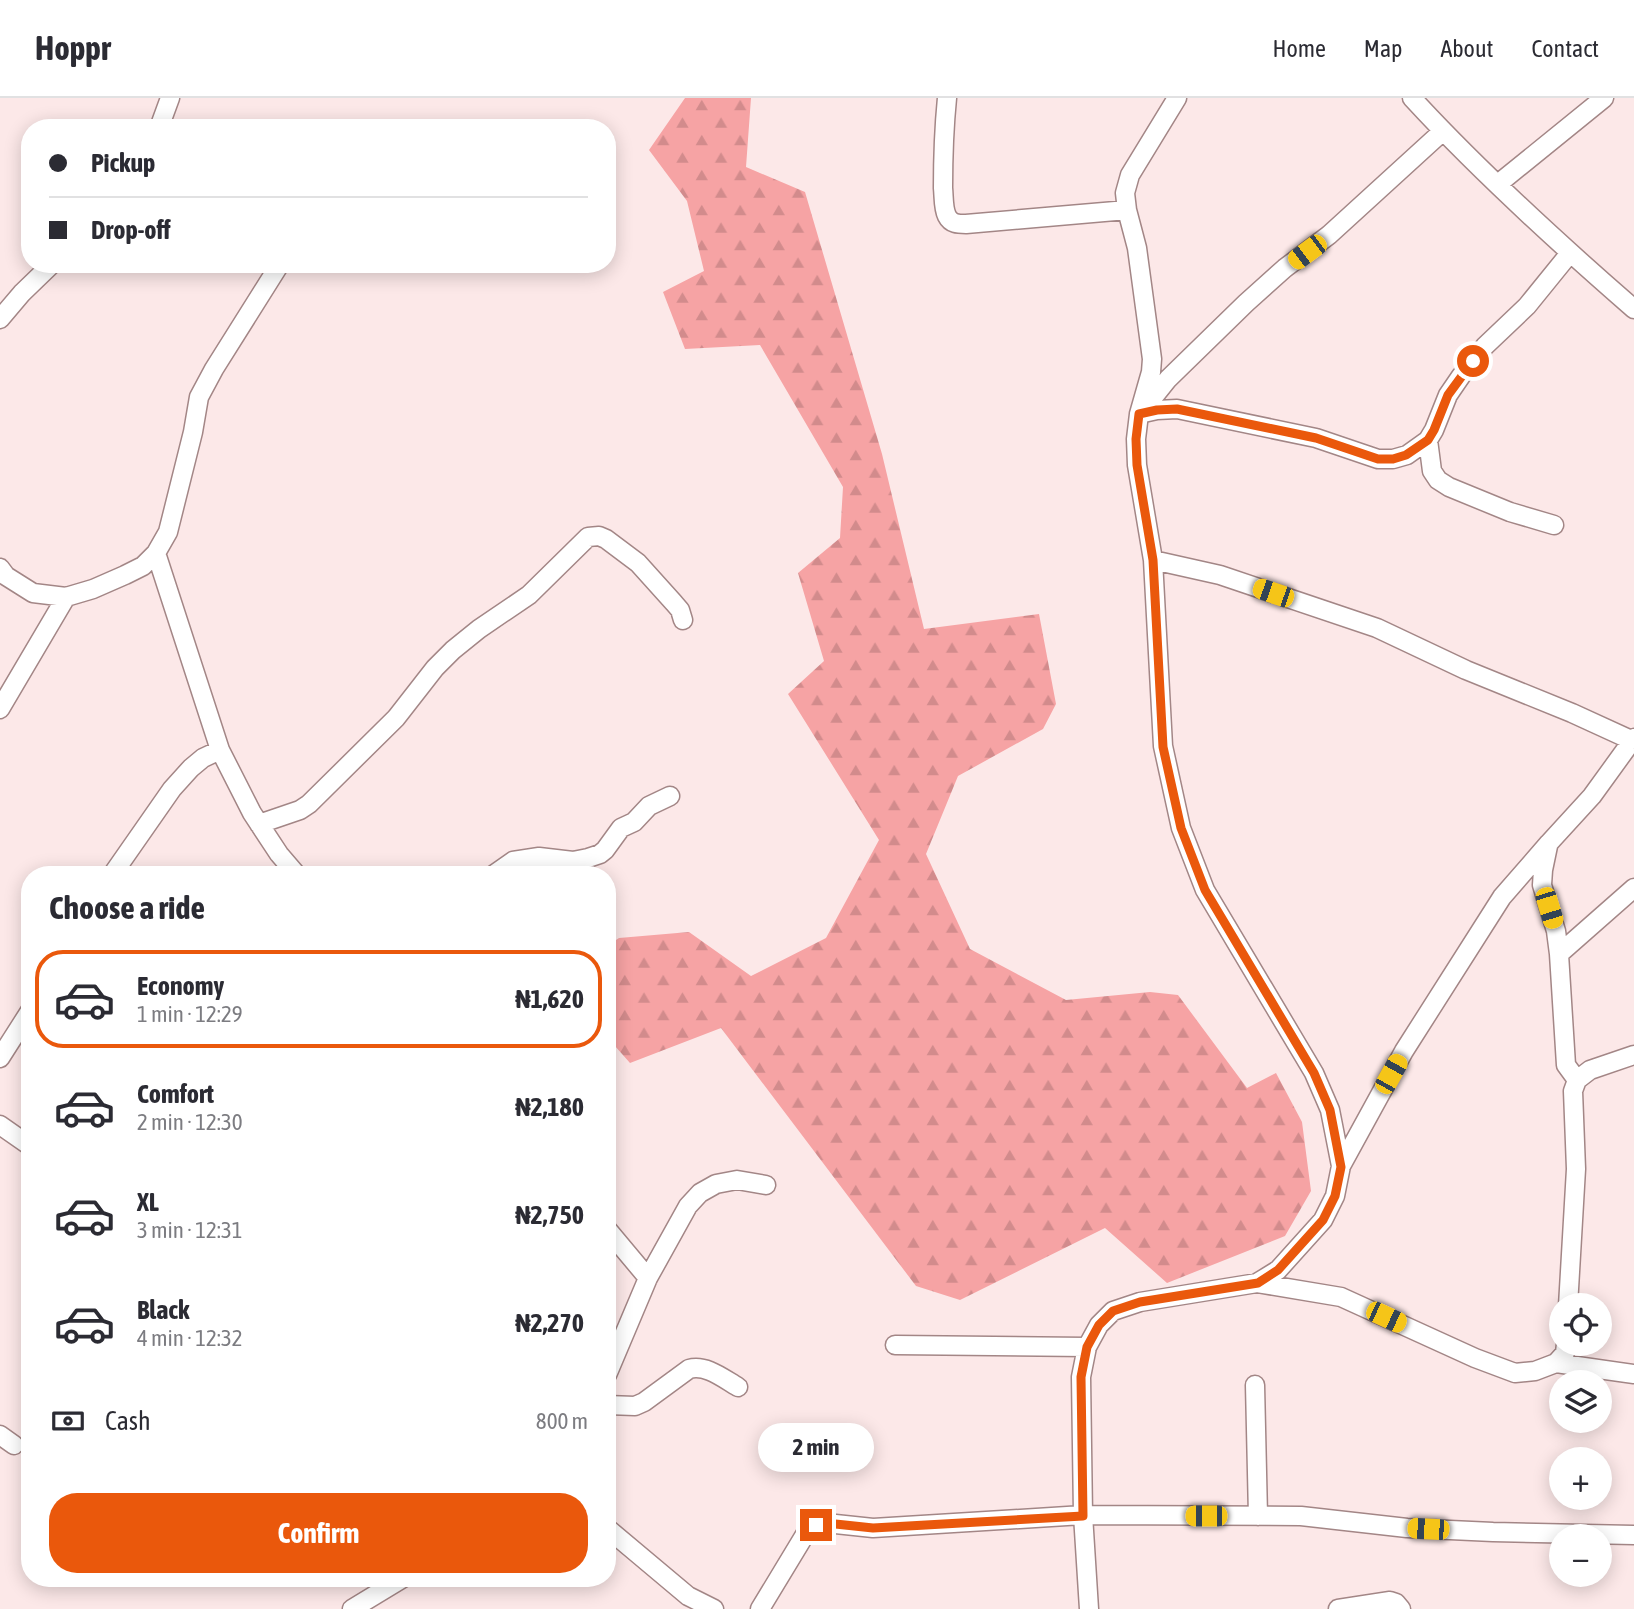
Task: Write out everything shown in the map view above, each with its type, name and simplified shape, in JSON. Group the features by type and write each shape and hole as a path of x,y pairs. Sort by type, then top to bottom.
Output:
{"street":[{"path":"162,119 170,98"},
{"path":"947,98 942,152 944,204 946,214 953,222 966,224 1127,209"},
{"path":"1177,98 1130,174 1125,193 1137,248 1152,359 1136,439 1137,465 1153,560 1163,747 1181,828 1205,890 1314,1073 1330,1110 1341,1167"},
{"path":"1412,98 1570,253 1631,302"},
{"path":"1498,184 1604,98"},
{"path":"1141,410 1168,379 1246,303 1285,268 1329,235 1443,131"},
{"path":"1141,410 1177,409 1316,438 1378,459 1393,459 1406,455 1428,440 1448,395 1461,376 1485,346 1527,306 1570,253"},
{"path":"0,319 43,273"},
{"path":"0,568 6,576 33,593 66,597 125,575 144,565 156,553 168,532 200,397 214,369 274,273"},
{"path":"1428,440 1432,471 1438,480 1510,512 1554,525"},
{"path":"259,824 300,810 309,804 396,718 435,668 453,650 528,595 588,537 599,536 606,539 638,563 680,610 683,620"},
{"path":"156,553 220,750 252,813 289,866"},
{"path":"1153,560 1220,575 1377,628 1466,670 1633,739 1592,796 1502,897 1404,1051 1341,1167 1335,1196 1323,1220 1278,1270 1258,1283"},
{"path":"0,709 66,597"},
{"path":"118,866 172,789 203,758 220,750"},
{"path":"506,866 513,861 540,857 573,861 600,854 621,828 634,822 649,806 670,796"},
{"path":"1549,842 1542,870 1542,885 1556,931 1566,1065 1577,1080"},
{"path":"1517,880 1531,880 1542,885"},
{"path":"1559,954 1634,888"},
{"path":"0,1058 21,1025"},
{"path":"1569,1293 1576,1169 1573,1091 1577,1080 1590,1070 1634,1055"},
{"path":"0,1125 21,1140"},
{"path":"616,1354 648,1278 688,1206 700,1193 716,1184 737,1180 766,1185"},
{"path":"616,1240 648,1278"},
{"path":"1089,1609 1083,1516 1081,1377 1087,1347 1099,1325 1113,1311 1140,1302 1258,1283 1341,1297 1475,1358 1515,1373 1535,1371 1556,1363 1562,1356"},
{"path":"895,1345 1087,1347"},
{"path":"1556,1363 1634,1374"},
{"path":"616,1405 635,1406 644,1402 695,1367 738,1387"},
{"path":"1255,1385 1258,1516"},
{"path":"760,1609 806,1533 816,1525 826,1523 873,1528 1083,1516 1301,1516 1419,1529 1634,1535"},
{"path":"616,1536 688,1596 714,1609"},
{"path":"352,1609 388,1587"},
{"path":"1338,1609 1390,1601 1401,1609"}],"green space":[{"path":"685,98 751,98 746,167 805,192 882,454 924,629 1039,614 1056,704 1043,729 958,776 926,854 970,949 1066,1000 1150,992 1178,995 1247,1088 1276,1073 1302,1122 1311,1191 1285,1236 1167,1283 1105,1228 960,1300 916,1286 721,1028 630,1063 616,1047 616,940 689,932 751,976 826,938 879,840 788,694 824,661 798,573 840,538 843,487 760,345 685,349 663,292 704,271 687,201 649,150"}],"route":[{"path":"816,1525 826,1523 873,1528 1083,1516 1081,1377 1087,1347 1099,1325 1113,1311 1140,1302 1258,1283 1278,1270 1323,1220 1335,1196 1341,1167 1330,1110 1314,1073 1205,890 1181,828 1163,747 1153,560 1137,465 1139,414 1177,409 1270,427 1316,438 1361,455 1393,459 1406,455 1428,440 1448,395 1473,361"}]}
